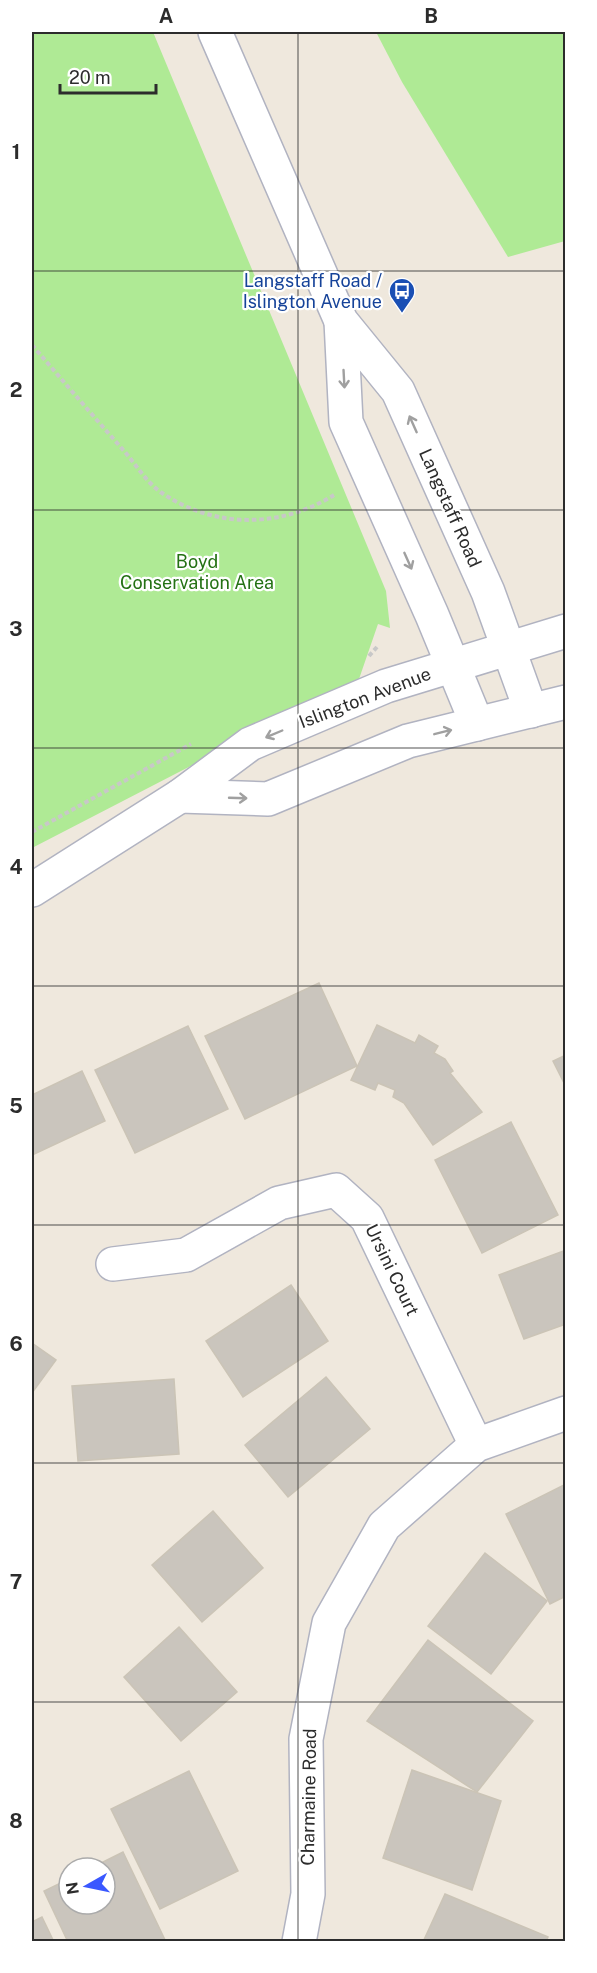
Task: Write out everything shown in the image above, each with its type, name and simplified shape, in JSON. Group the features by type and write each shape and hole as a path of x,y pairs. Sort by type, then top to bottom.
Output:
{"main road":[{"name":"Langstaff Road","path":"215,32 341,321 398,392 488,592 531,711"},
{"name":"Langstaff Road","path":"341,321 346,423 477,724"},
{"name":"Islington Avenue","path":"32,890 180,796 250,744 386,686 566,631"},
{"path":"180,796 268,799 408,741 566,702"},
{"name":"Ursini Court","path":"113,1264 186,1255 279,1203 336,1190 367,1218 476,1445"},
{"name":"Charmaine Road","path":"299,1941 308,1894 306,1738 329,1623 384,1526 476,1445 566,1413"}],"path":[{"path":"32,345 160,492 192,510 236,521 271,519 312,509 334,495"}],"green space":[{"name":"Boyd Conservation Area","path":"32,32 153,32 386,591 390,628 378,624 359,679 32,848"},
{"path":"376,32 565,32 565,241 508,257 402,82"}],"building":[{"path":"319,983 357,1066 245,1119 205,1036"},
{"path":"377,1025 415,1043 419,1035 438,1046 434,1053 445,1059 453,1071 450,1073 482,1112 433,1145 404,1103 393,1097 395,1090 378,1083 375,1090 351,1080"},
{"path":"188,1026 228,1109 135,1153 95,1070"},
{"path":"566,1055 566,1087 553,1061"},
{"path":"82,1071 105,1121 32,1155 32,1095"},
{"path":"511,1122 558,1215 482,1253 435,1160"},
{"path":"566,1250 566,1324 524,1339 499,1275"},
{"path":"291,1285 328,1341 243,1397 206,1341"},
{"path":"32,1343 56,1360 32,1393"},
{"path":"326,1377 370,1429 288,1497 245,1445"},
{"path":"174,1379 179,1454 78,1461 72,1386"},
{"path":"566,1484 566,1596 550,1604 506,1514"},
{"path":"213,1511 263,1568 202,1622 152,1565"},
{"path":"485,1553 547,1601 491,1674 428,1626"},
{"path":"179,1627 237,1692 181,1741 124,1677"},
{"path":"428,1640 533,1721 477,1792 367,1721"},
{"path":"412,1770 501,1801 472,1890 383,1858"},
{"path":"189,1771 238,1871 160,1909 111,1809"},
{"path":"123,1852 166,1942 68,1942 44,1891 57,1885 57,1916 117,1916 117,1856 115,1856"},
{"path":"445,1894 548,1937 546,1942 423,1942"},
{"path":"42,1917 54,1942 32,1942 32,1922"}],"place":[{"name":"Langstaff Road / Islington Avenue","path":"402,314"}]}
